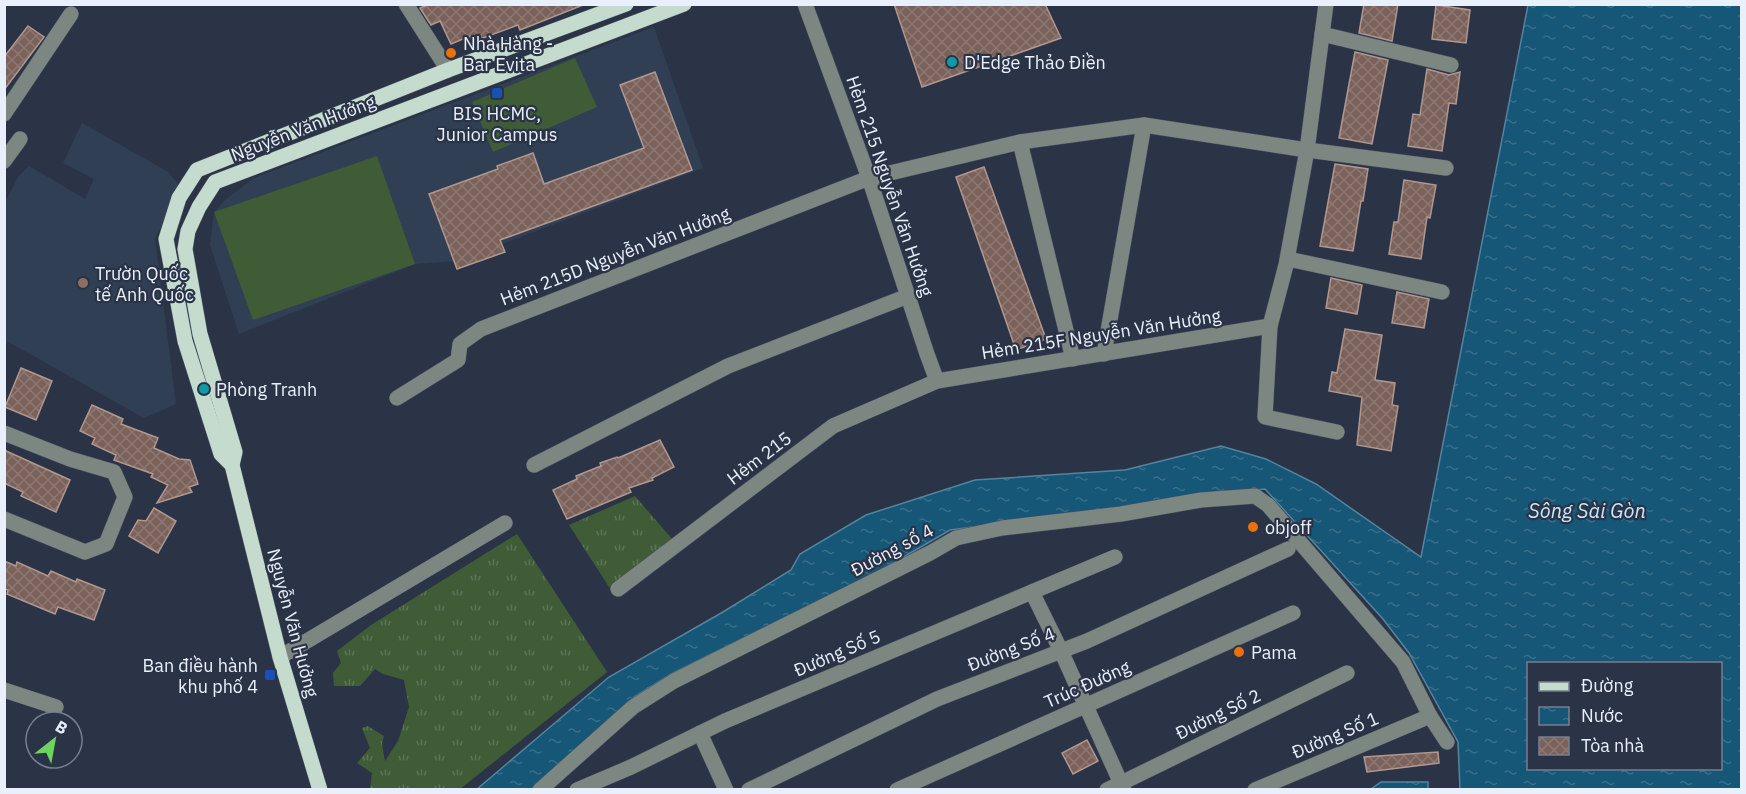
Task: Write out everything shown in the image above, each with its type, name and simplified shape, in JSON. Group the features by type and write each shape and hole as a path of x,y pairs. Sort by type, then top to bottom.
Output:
{"main road":[{"name":"Nguyễn Văn Hưởng","path":"232,465 221,454 185,341 166,239 179,198 197,170 448,70 626,4"},
{"name":"Nguyễn Văn Hưởng","path":"320,789 280,657 232,465 235,452 200,334 185,249 188,231 199,207 215,182 684,4"}],"street":[{"path":"406,4 448,70"},
{"name":"Hẻm 215 Nguyễn Văn Hưởng","path":"805,4 869,178 937,381"},
{"path":"1326,4 1307,150 1288,259 1270,326 1265,417 1337,432"},
{"path":"4,114 71,14"},
{"path":"576,23 584,43"},
{"path":"1322,34 1451,65"},
{"path":"869,178 1020,142 1144,125 1446,168"},
{"path":"1104,354 1144,125"},
{"path":"4,161 20,139"},
{"path":"1020,142 1073,358"},
{"name":"Hẻm 215D Nguyễn Văn Hưởng","path":"397,398 458,360 460,344 481,329 869,178"},
{"path":"1288,259 1442,292"},
{"path":"534,465 728,366 908,296"},
{"name":"Hẻm 215F Nguyễn Văn Hưởng","path":"937,381 1270,326"},
{"name":"Hẻm 215","path":"618,589 833,426 937,381"},
{"path":"4,433 70,459 114,472 124,497 106,544 85,552 4,519"},
{"name":"Đường số 4","path":"540,789 633,707 674,681 956,538 1002,528 1121,514 1201,500 1255,496 1268,505 1298,546"},
{"path":"280,657 505,523"},
{"path":"1298,546 1402,662 1430,716 1447,742"},
{"name":"Đường Số 4","path":"749,789 937,699 1061,651 1298,546"},
{"name":"Đường Số 5","path":"577,789 631,767 700,733 1115,557"},
{"path":"1032,592 1086,706 1117,787"},
{"name":"Trúc Đường","path":"897,789 1293,613"},
{"name":"Đường Số 2","path":"1117,787 1347,673"},
{"path":"4,690 56,707"},
{"name":"Đường Số 1","path":"1255,789 1430,716"},
{"path":"700,733 726,789"}],"shaded area":[{"path":"654,27 703,168 457,261 415,264 239,334 210,245 214,212 225,200 254,178"},
{"path":"82,123 168,172 180,186 155,239 176,404 144,418 5,340 5,203 18,177 29,166 85,199 94,179 63,163"}],"green space":[{"path":"575,58 597,107 493,152 472,102"},
{"path":"377,156 415,264 253,320 214,212"},
{"path":"635,496 673,540 611,590 569,525"},
{"path":"517,534 607,672 460,789 370,789 372,773 357,763 370,748 362,728 368,726 384,736 382,744 385,761 398,741 409,707 404,680 383,674 375,669 360,686 334,686 333,673 341,663 337,651 371,625"}],"water":[{"name":"Sông Sài Gòn","path":"1528,5 1741,5 1741,789 1460,789 1458,742 1409,653 1383,619 1265,489 950,530 883,569 671,674 634,697 628,707 532,789 476,790 609,677 791,570 800,554 866,515 975,480 1125,470 1221,446 1266,459 1316,484 1421,557"},
{"path":"1381,782 1428,782 1428,789 1371,789"}],"building":[{"path":"429,4 583,5 520,30 518,25 472,42 470,36 451,44 440,21 431,25 420,8"},
{"name":"D'Edge Thảo Điền","path":"894,4 1045,4 1061,38 922,87"},
{"path":"1364,4 1398,4 1392,41 1359,33"},
{"path":"1436,5 1470,10 1466,43 1432,39"},
{"path":"28,26 44,37 4,90 4,57"},
{"path":"1355,52 1388,60 1372,144 1339,138"},
{"path":"1427,69 1449,75 1460,72 1456,104 1449,103 1442,151 1408,146 1413,114 1420,115"},
{"path":"655,72 692,170 500,240 505,252 457,269 429,194 498,169 497,166 533,153 544,184 644,148 620,85"},
{"path":"1335,164 1368,169 1353,251 1320,246"},
{"path":"984,167 1046,339 1016,350 956,177"},
{"path":"1404,180 1436,185 1430,218 1427,217 1421,259 1389,254 1394,222 1398,222"},
{"path":"1331,278 1362,285 1357,314 1326,308"},
{"path":"1397,292 1429,299 1424,328 1392,323"},
{"path":"1345,329 1382,335 1375,380 1395,383 1392,405 1398,406 1391,451 1357,445 1362,397 1329,391 1332,372 1337,373"},
{"path":"21,368 52,381 36,420 5,407"},
{"path":"92,405 123,419 121,424 158,438 154,448 179,459 190,460 198,484 189,487 192,492 157,503 168,485 151,477 153,474 114,460 116,455 92,444 95,438 80,431"},
{"path":"660,440 674,467 652,478 653,480 629,488 631,492 567,519 553,490 577,479 576,476 601,466 600,463"},
{"path":"4,450 70,480 56,512 21,496 23,492 4,483"},
{"path":"154,508 176,521 158,553 129,536 138,520 146,521"},
{"path":"4,561 16,566 17,562 48,576 51,571 76,582 77,579 105,590 94,620 58,607 55,614 7,594 8,590 4,589"},
{"path":"1087,740 1098,761 1073,774 1062,753"},
{"path":"1438,752 1439,763 1367,772 1364,757"}],"place":[{"name":"Nhà Hàng - Bar Evita","path":"451,53"},
{"name":"D'Edge Thảo Điền","path":"952,62"},
{"name":"BIS HCMC, Junior Campus","path":"497,93"},
{"name":"Trườn Quốc tế Anh Quốc","path":"83,283"},
{"name":"Phòng Tranh","path":"204,389"},
{"name":"objoff","path":"1253,527"},
{"name":"Pama","path":"1239,652"},
{"name":"Ban điều hành khu phố 4","path":"270,675"}]}
